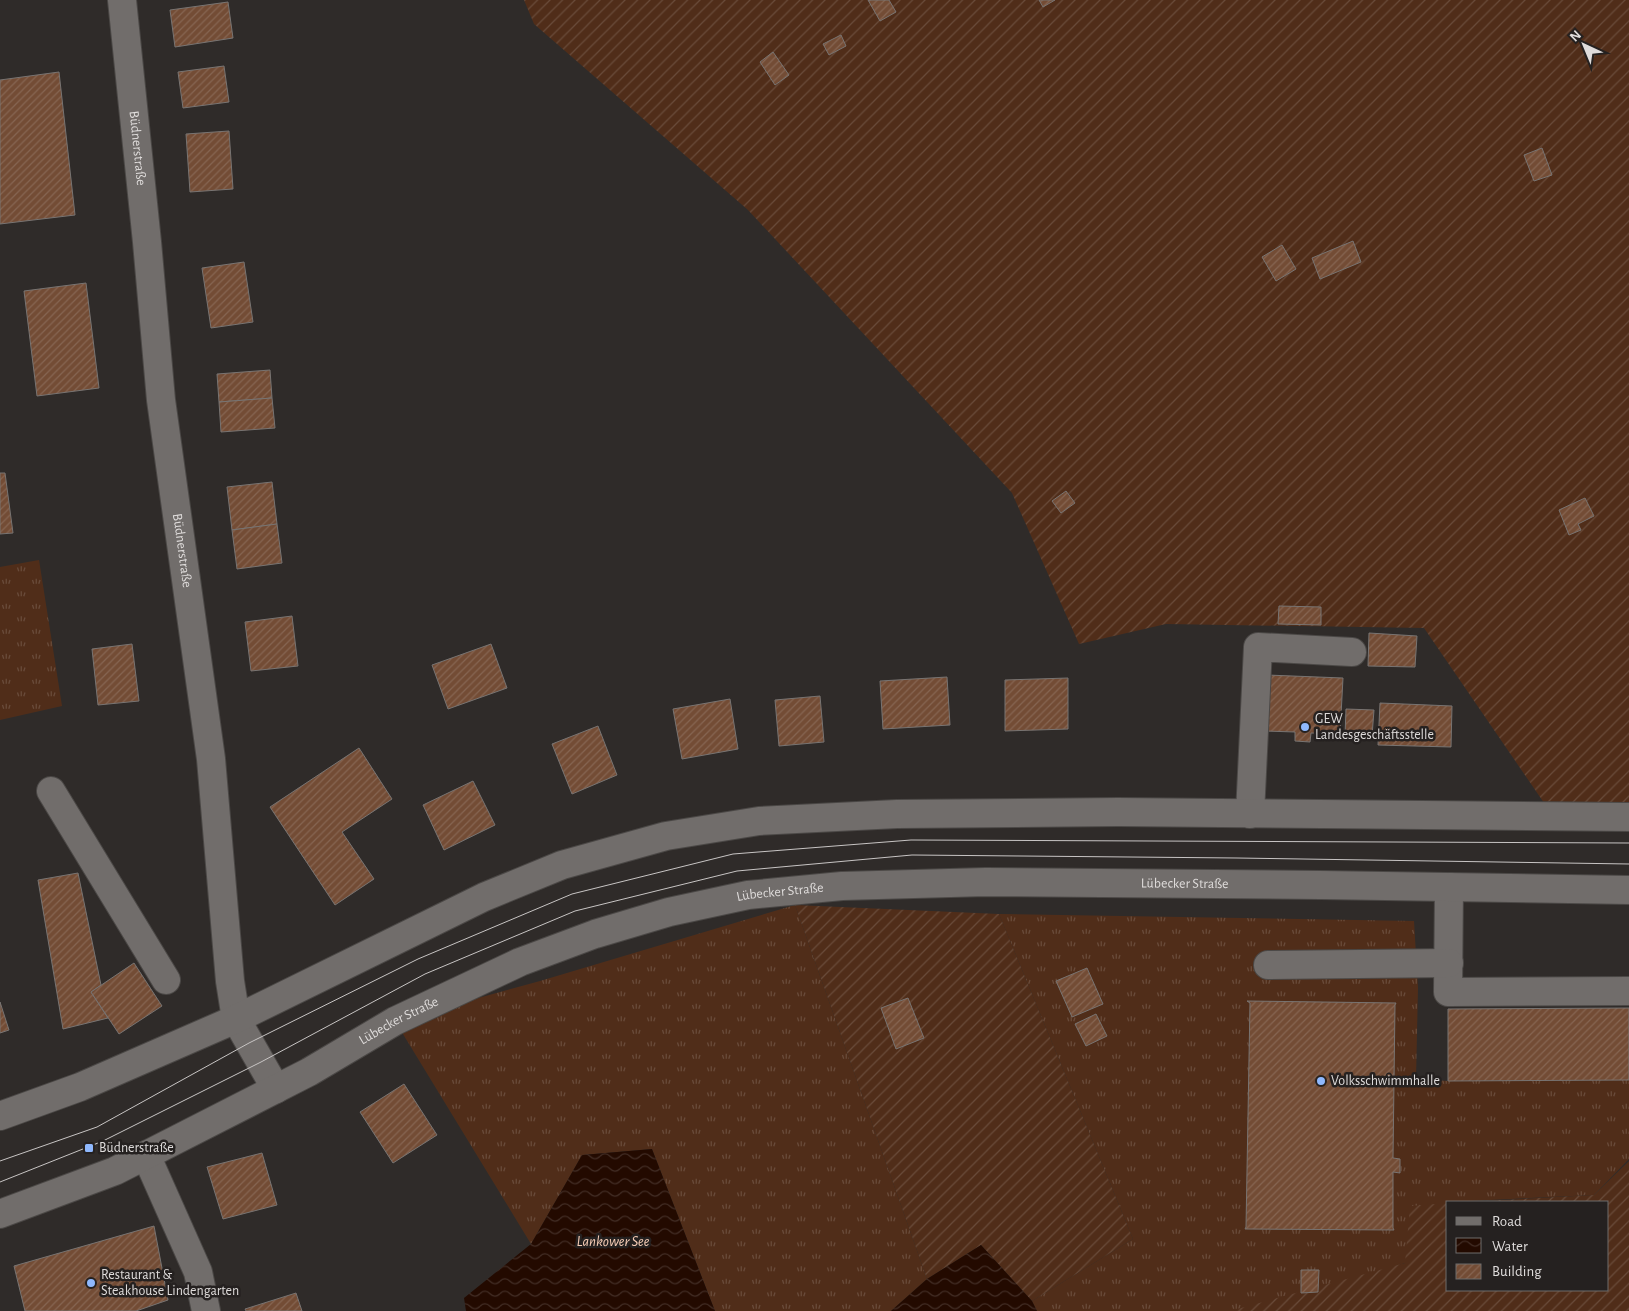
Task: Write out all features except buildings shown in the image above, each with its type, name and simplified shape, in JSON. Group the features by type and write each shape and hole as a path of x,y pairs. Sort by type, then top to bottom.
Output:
{"street":[{"name":"Büdnerstraße","path":"122,0 161,400 210,759 230,981 236,1019 276,1090"},
{"path":"1250,814 1258,647 1352,652"},
{"path":"51,791 166,980"},
{"path":"0,1116 80,1088 236,1019 484,897 562,865 666,836 759,821 897,814 1118,812 1629,817"},
{"name":"Lübecker Straße","path":"0,1214 115,1170 146,1155 276,1090 395,1021 520,962 595,934 669,912 748,895 842,886 986,882 1629,890"},
{"path":"1449,887 1448,992 1629,991"},
{"path":"1268,965 1449,963"},
{"path":"146,1155 198,1272 206,1311"}],"green space":[{"path":"524,0 1629,0 1629,817 1553,816 1424,628 1166,624 1079,644 1012,493 748,210 534,24"},
{"path":"39,560 62,706 0,720 0,567"},
{"path":"795,905 927,1279 891,1311 715,1311 652,1149 582,1155 531,1244 395,1021 540,981"},
{"path":"795,905 999,914 1133,1239 1032,1301 981,1245 927,1279"},
{"path":"999,914 1414,921 1418,988 1416,1079 1448,1081 1629,1080 1629,1159 1594,1195 1446,1201 1446,1205 1405,1263 1253,1311 1037,1311 1032,1301 1133,1239"},
{"path":"1629,1161 1629,1311 1230,1311 1405,1263 1410,1206 1446,1203 1446,1291 1609,1291 1609,1201 1485,1201 1594,1195"}],"water":[{"name":"Lankower See","path":"652,1149 715,1311 466,1311 464,1298 531,1244 582,1155"},
{"path":"981,1245 1032,1301 1037,1311 891,1311 927,1279"}],"tram line":[{"path":"0,1161 97,1127 249,1043 418,959 572,894 733,854 911,840 1629,843"},
{"path":"0,1182 103,1141 261,1062 425,974 575,911 737,871 912,855 1629,864"}],"place":[{"name":"GEW Landesgeschäftsstelle","path":"1305,727"},
{"name":"Volksschwimmhalle","path":"1321,1081"},
{"name":"Büdnerstraße","path":"89,1148"},
{"name":"Restaurant & Steakhouse Lindengarten","path":"91,1283"}]}
